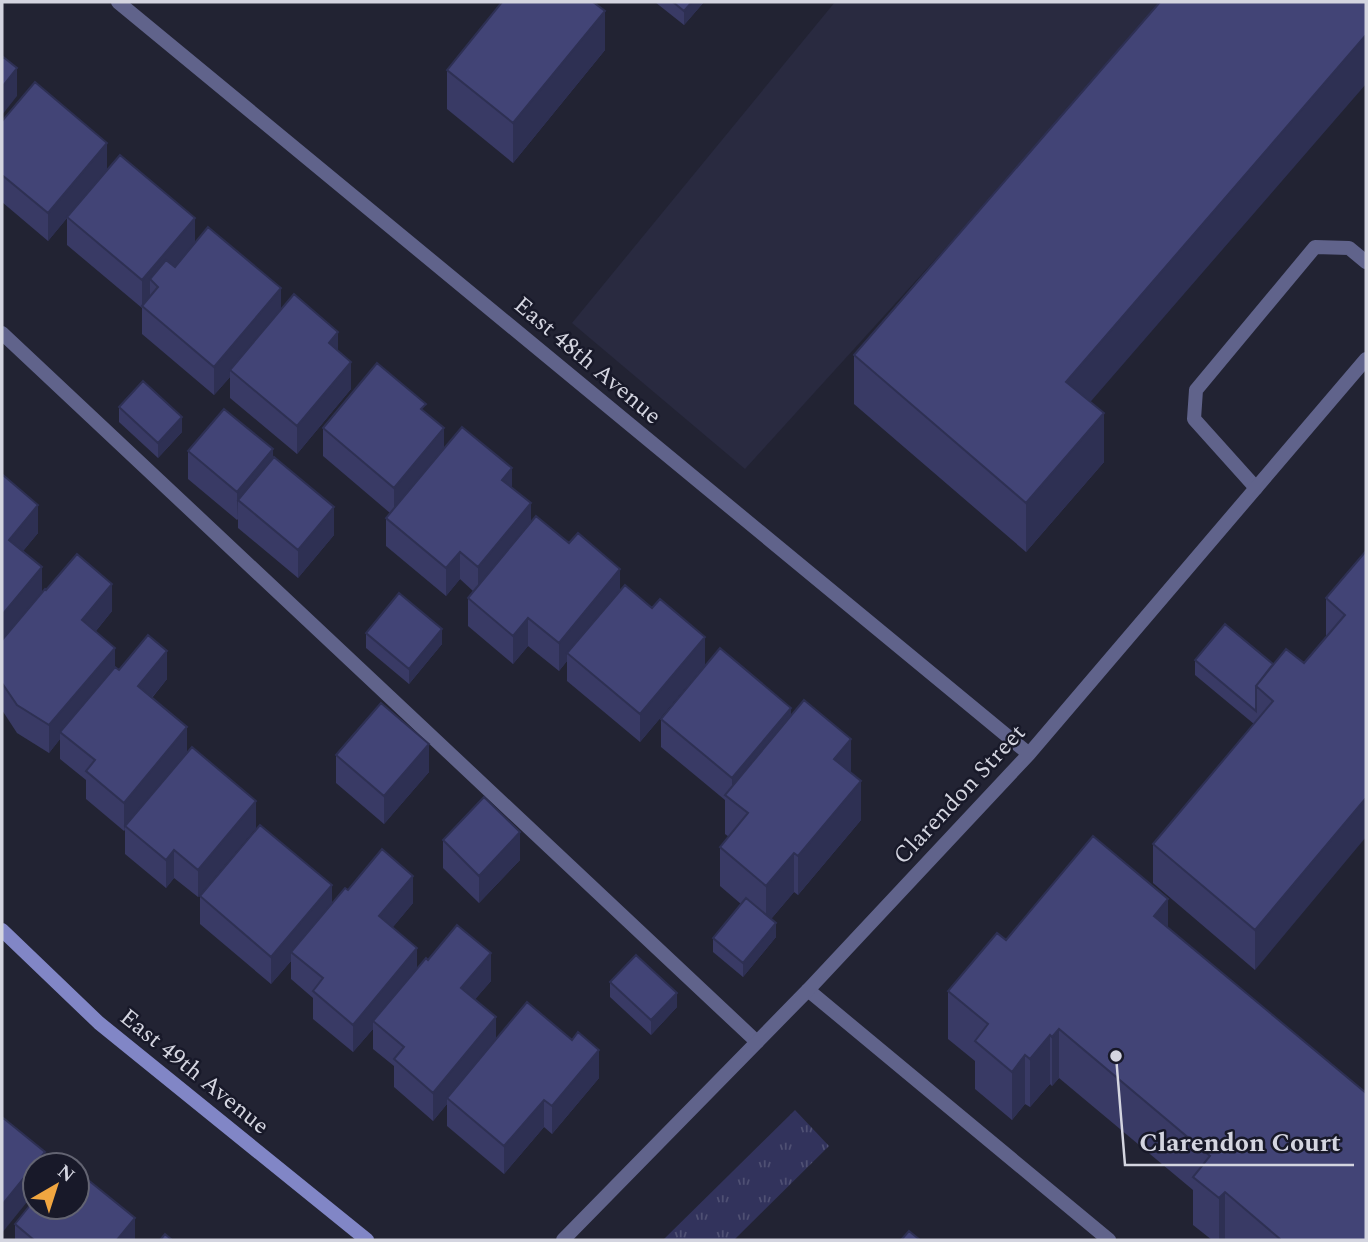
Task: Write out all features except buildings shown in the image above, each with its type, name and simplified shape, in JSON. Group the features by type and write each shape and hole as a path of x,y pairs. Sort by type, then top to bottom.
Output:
{"street":[{"name":"East 48th Avenue","path":"118,2 1029,754"},
{"path":"1256,488 1194,419 1196,390 1315,247 1349,248 1366,262"},
{"path":"2,333 757,1042"},
{"name":"Clarendon Street","path":"563,1240 808,990 1029,754 1366,359"},
{"name":"East 49th Avenue","path":"2,930 99,1023 367,1240"},
{"path":"808,990 1109,1240"}],"shaded area":[{"path":"835,2 1169,2 745,469 572,323"}],"green space":[{"path":"795,1110 829,1146 734,1240 663,1240"}],"place":[{"name":"Clarendon Court","path":"1116,1056"}]}
